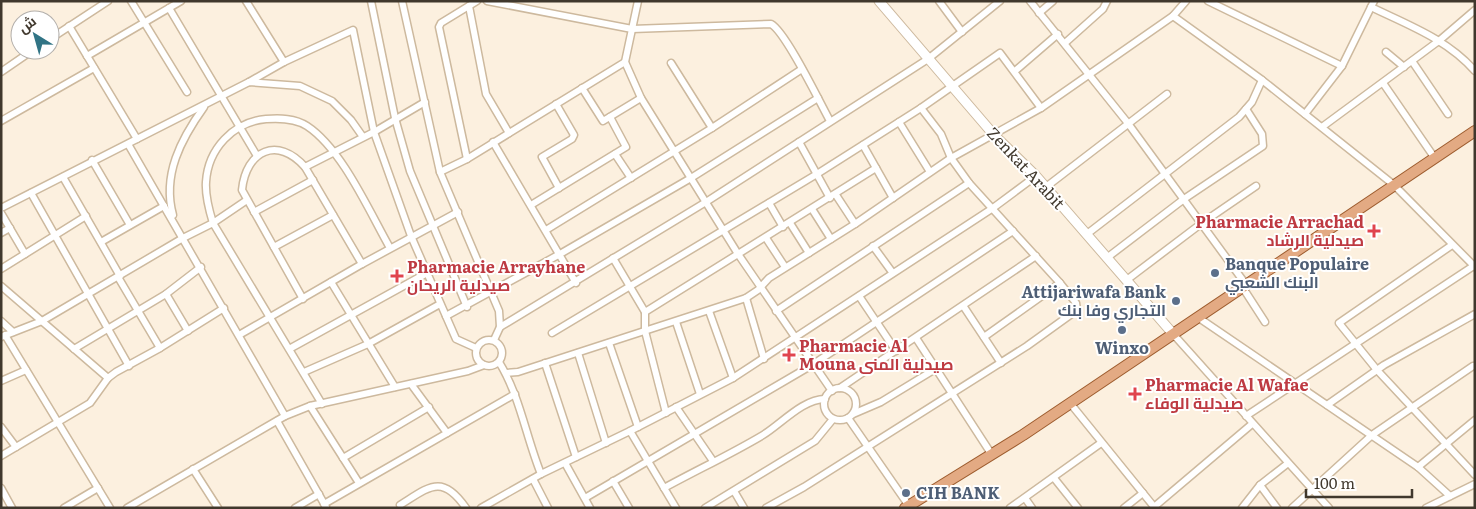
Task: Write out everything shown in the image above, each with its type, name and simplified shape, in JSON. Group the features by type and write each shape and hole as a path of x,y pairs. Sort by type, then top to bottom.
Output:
{"main road":[{"path":"907,507 992,455 1174,335 1475,131"}],"street":[{"path":"60,32 108,1"},
{"path":"131,1 187,92"},
{"path":"87,56 181,1"},
{"path":"246,1 284,62"},
{"path":"371,1 395,118 410,171 467,307"},
{"path":"402,1 440,172 499,311 500,327 494,340"},
{"path":"467,159 439,27 477,1"},
{"path":"487,1 632,29 771,24 777,30 802,69 830,121"},
{"path":"638,1 625,62 641,98 738,254 812,365 832,391"},
{"name":"Zenkat Arabit","path":"879,1 951,86 994,134 1046,187 1174,335"},
{"path":"939,1 962,32"},
{"path":"500,327 706,202 928,59 1000,1"},
{"path":"1030,1 1127,122 1202,223 1245,287 1265,322"},
{"path":"1038,12 1053,1"},
{"path":"1065,43 1103,9 1108,1"},
{"path":"506,373 512,374 746,298 760,287 765,280 855,224 951,158 1041,108 1173,16 1186,1"},
{"path":"1208,1 1342,66"},
{"path":"1305,114 1342,66 1372,4 1440,40 1465,60 1475,71"},
{"path":"469,6 486,94 509,133"},
{"path":"169,8 257,156"},
{"path":"1322,127 1384,83 1440,40 1475,10"},
{"path":"1173,16 1262,80 1394,185 1474,266 1246,416"},
{"path":"69,26 137,139"},
{"path":"1,208 63,177 92,160 223,97 284,62 353,30 374,132 411,236 457,341 476,348"},
{"path":"1015,71 1058,34"},
{"path":"1386,52 1404,67"},
{"path":"552,333 724,231 863,145 922,108 1000,53 1041,108"},
{"path":"1,72 18,60"},
{"path":"1412,60 1448,114"},
{"path":"440,172 467,159 625,62"},
{"path":"671,63 712,128"},
{"path":"1,121 94,68"},
{"path":"546,230 674,152 802,69"},
{"path":"1087,234 1225,130 1246,109 1262,80"},
{"path":"249,82 300,86 332,101 351,120 363,137"},
{"path":"1384,83 1434,157"},
{"path":"582,88 602,120 610,118 641,98"},
{"path":"1046,187 1127,122 1167,94"},
{"path":"446,316 467,307 691,178 818,98"},
{"path":"305,167 374,132 425,102"},
{"path":"556,104 574,135 572,139 542,157 559,188"},
{"path":"174,223 169,202 176,154 184,135 205,106"},
{"path":"766,508 1001,362 1076,312 1078,306 1060,283 969,183 951,158 941,134 922,108"},
{"path":"1108,257 1184,199 1262,146 1262,134 1246,109"},
{"path":"531,205 627,145 610,118"},
{"path":"322,404 291,348 213,223 206,195 208,169 219,145 240,125 260,120 295,120 316,133 335,152 390,248"},
{"path":"899,122 930,172"},
{"path":"493,142 576,282"},
{"path":"799,142 816,174 855,224"},
{"path":"128,144 285,416"},
{"path":"863,145 893,198"},
{"path":"303,299 242,190 248,165 257,156 271,150 286,150 297,157 313,180 362,264"},
{"path":"615,154 631,178"},
{"path":"92,160 130,225"},
{"path":"645,312 876,168"},
{"path":"481,508 493,505 541,474 630,432 733,378 795,340 892,272 993,208 1036,176"},
{"path":"63,177 160,348"},
{"path":"254,212 313,180"},
{"path":"776,311 969,183"},
{"path":"1128,280 1202,223 1256,186"},
{"path":"32,193 129,366"},
{"path":"110,508 26,370 3,336 42,321 183,238 213,223 247,200"},
{"path":"769,203 783,227"},
{"path":"101,242 164,206"},
{"path":"812,209 831,239"},
{"path":"239,336 411,236 458,212"},
{"path":"1,213 25,254"},
{"path":"274,247 333,214"},
{"path":"1,268 86,216"},
{"path":"790,223 808,253"},
{"path":"1,233 10,228"},
{"path":"585,498 812,365 1014,231"},
{"path":"766,238 786,266"},
{"path":"1452,245 1340,321 1377,370 1475,474"},
{"path":"873,246 892,272"},
{"path":"937,368 881,402 840,420 834,418 825,408 825,399 832,391 840,388 964,307 1036,256"},
{"path":"612,258 645,312 645,331 666,413"},
{"path":"74,349 166,294 201,268"},
{"path":"291,348 427,273"},
{"path":"331,282 395,387"},
{"path":"984,337 1060,283"},
{"path":"1,286 108,378"},
{"path":"166,294 188,331"},
{"path":"859,296 896,351"},
{"path":"746,298 764,359"},
{"path":"304,372 368,344 440,304"},
{"path":"964,307 1001,362"},
{"path":"1,456 90,403 108,378 224,308"},
{"path":"709,311 733,378"},
{"path":"1328,405 1377,370 1422,342 1475,314"},
{"path":"1199,318 1418,467 1450,496"},
{"path":"1,321 13,332"},
{"path":"676,322 700,394"},
{"path":"1174,335 1287,464 1329,508"},
{"path":"916,338 953,392 992,455"},
{"path":"476,348 486,340 494,340"},
{"path":"476,348 477,360 484,365 492,366 499,362 502,350 494,340"},
{"path":"609,343 638,427"},
{"path":"578,353 606,443"},
{"path":"499,362 516,394 531,450 541,474"},
{"path":"544,363 576,456"},
{"path":"127,508 285,416 310,406 468,372 484,365"},
{"path":"1292,508 1372,435 1473,366"},
{"path":"1,381 26,370"},
{"path":"411,384 447,434"},
{"path":"840,388 847,390 856,401 850,416 866,446 907,507"},
{"path":"277,421 325,506 359,483 516,394"},
{"path":"664,488 763,435 808,404 819,399 825,399"},
{"path":"1070,403 1155,507 1252,424"},
{"path":"310,406 359,483"},
{"path":"343,458 429,407"},
{"path":"676,407 713,461"},
{"path":"705,508 815,441 834,418"},
{"path":"1418,467 1475,420"},
{"path":"1,427 16,447"},
{"path":"630,432 676,508"},
{"path":"1010,508 1102,443"},
{"path":"565,463 590,508"},
{"path":"1242,508 1260,485 1287,464"},
{"path":"193,469 218,508"},
{"path":"1054,478 1078,508"},
{"path":"533,479 548,508"},
{"path":"613,481 629,508"},
{"path":"1426,508 1475,484"},
{"path":"400,505 427,488 439,485 453,492 466,508"},
{"path":"1260,485 1277,508"},
{"path":"1,488 12,508"},
{"path":"64,508 98,488"},
{"path":"734,491 744,508"},
{"path":"1124,508 1143,493"},
{"path":"295,508 318,494"},
{"path":"1025,498 1032,508"}],"place":[{"name":"Pharmacie Arrachad صيدلية الرشاد","path":"1374,231"},
{"name":"Banque Populaire البنك الشعبي","path":"1215,273"},
{"name":"Pharmacie Arrayhane صيدلية الريحان","path":"397,276"},
{"name":"Attijariwafa Bank التجاري وفا بنك","path":"1176,301"},
{"name":"Winxo","path":"1122,330"},
{"name":"Pharmacie Al Mouna صيدلية المنى","path":"789,355"},
{"name":"Pharmacie Al Wafae صيدلية الوفاء","path":"1135,394"},
{"name":"CIH BANK","path":"906,493"}]}
